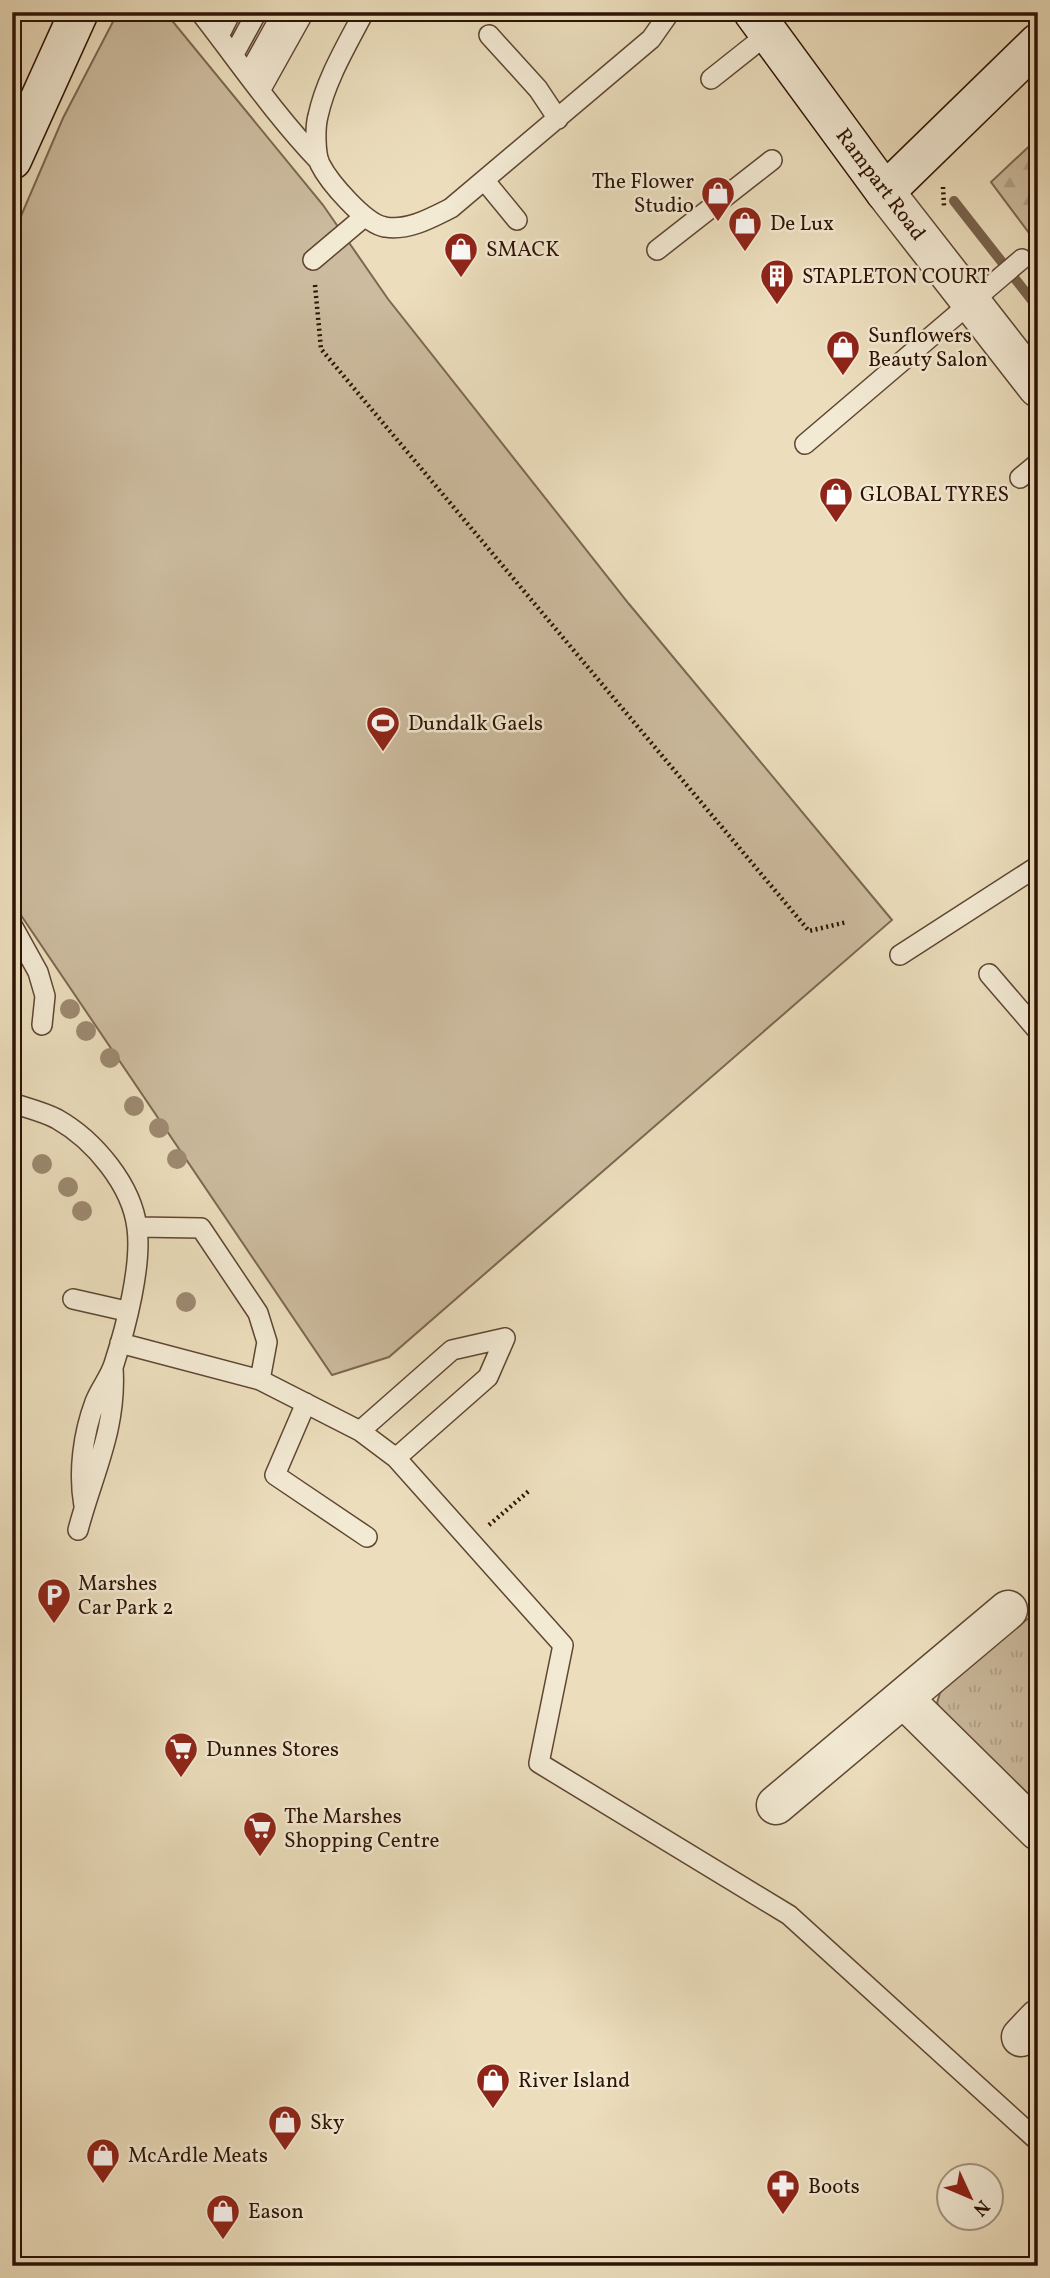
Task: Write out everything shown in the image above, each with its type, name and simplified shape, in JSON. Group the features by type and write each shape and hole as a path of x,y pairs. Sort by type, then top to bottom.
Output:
{"street":[{"path":"12,160 79,12"},
{"name":"Rampart Road","path":"761,23 885,192 1038,388"},
{"path":"885,192 1038,43"},
{"path":"776,1805 1007,1609"},
{"path":"904,1699 1038,1831"}],"lane":[{"path":"219,36 231,12"},
{"path":"234,54 257,12"},
{"path":"249,72 283,12"},
{"path":"261,89 304,12"},
{"path":"319,161 317,118 334,69 364,12"},
{"path":"204,14 249,72 281,121 319,161 329,178 364,217 384,227 413,225 451,208 651,39 670,12"},
{"path":"710,79 761,23"},
{"path":"489,36 538,89 558,119"},
{"path":"657,250 772,160"},
{"path":"485,181 517,220"},
{"path":"313,260 364,217"},
{"path":"805,444 1021,259"},
{"path":"1020,478 1038,463"},
{"path":"900,955 1038,866"},
{"path":"12,925 38,972 46,996 42,1025"},
{"path":"989,974 1038,1031"},
{"path":"12,1103 57,1119 102,1157 124,1189 137,1227 135,1268 120,1343 113,1367 95,1403 79,1476 84,1506 78,1530"},
{"path":"137,1227 201,1228 258,1313 267,1342 260,1380"},
{"path":"73,1299 126,1311"},
{"path":"360,1431 452,1350 505,1338 488,1377 396,1458"},
{"path":"120,1343 260,1380 360,1431 396,1458 563,1645 539,1763 789,1915 1038,2141"},
{"path":"306,1403 275,1475 367,1537"}],"path":[{"path":"313,260 321,349 809,931 847,922"},
{"path":"470,1541 530,1490"}],"green space":[{"name":"Dundalk Gaels","path":"118,12 165,12 323,205 388,299 629,604 892,920 389,1357 332,1375 12,902 12,237 63,118"},
{"path":"1038,138 1038,234 1032,237 991,182"},
{"path":"1038,1611 1038,1813 948,1725 937,1703 943,1683"}],"waterway":[{"path":"954,201 1038,308"}],"place":[{"name":"The Flower Studio","path":"718,223"},
{"name":"De Lux","path":"745,253"},
{"name":"SMACK","path":"461,279"},
{"name":"STAPLETON COURT","path":"777,306"},
{"name":"Sunflowers Beauty Salon","path":"843,377"},
{"name":"GLOBAL TYRES","path":"836,524"},
{"name":"Dundalk Gaels","path":"383,753"},
{"name":"Marshes Car Park 2","path":"54,1625"},
{"name":"Dunnes Stores","path":"181,1779"},
{"name":"The Marshes Shopping Centre","path":"260,1858"},
{"name":"River Island","path":"493,2110"},
{"name":"Sky","path":"285,2152"},
{"name":"McArdle Meats","path":"103,2185"},
{"name":"Boots","path":"783,2216"},
{"name":"Eason","path":"223,2241"}]}
